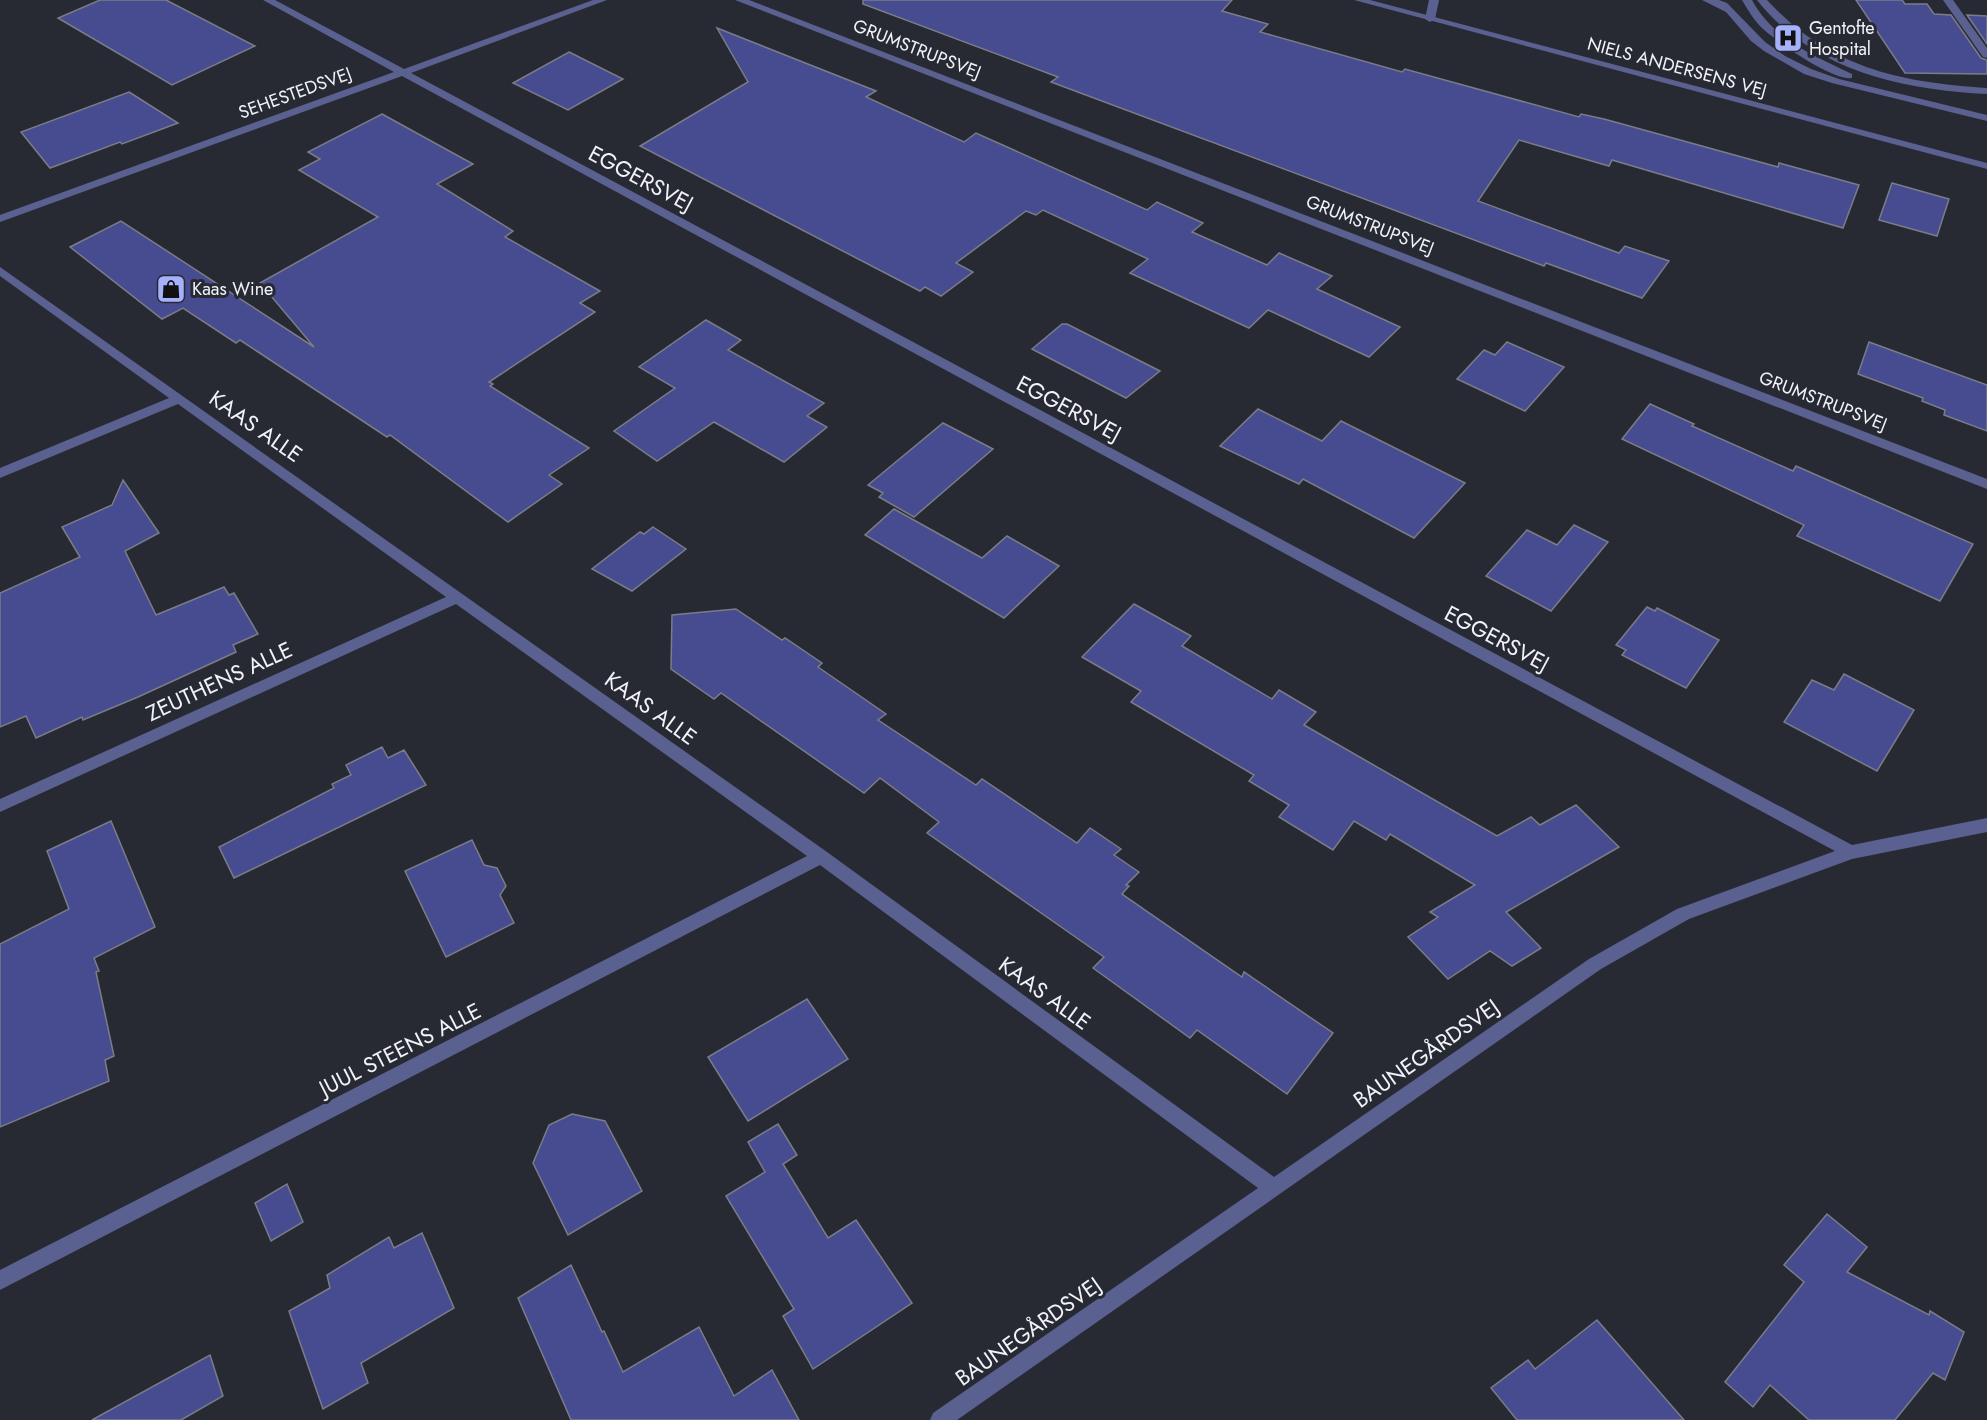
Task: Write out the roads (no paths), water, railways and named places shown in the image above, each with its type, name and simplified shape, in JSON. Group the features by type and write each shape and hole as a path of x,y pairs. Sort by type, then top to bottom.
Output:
{"street":[{"name":"EGGERSVEJ","path":"268,0 1851,852"},
{"name":"SEHESTEDSVEJ","path":"0,219 603,0"},
{"name":"GRUMSTRUPSVEJ","path":"740,0 1987,484"},
{"name":"NIELS ANDERSENS VEJ","path":"1359,0 1987,166"},
{"path":"1430,19 1434,0"},
{"path":"1707,0 1724,4 1732,10 1754,38 1799,68 1851,86 1893,94 1987,118"},
{"path":"1747,0 1758,17 1787,43 1827,67 1893,94"},
{"path":"1762,0 1797,36 1851,66 1894,80 1923,86 1987,91"},
{"path":"1948,0 1987,55"},
{"name":"KAAS ALLE","path":"0,271 821,857 1273,1187"},
{"path":"0,473 179,399"},
{"name":"ZEUTHENS ALLE","path":"0,806 458,597"},
{"name":"BAUNEGÅRDSVEJ","path":"940,1420 1595,964 1683,914 1851,852 1987,825"},
{"name":"JUUL STEENS ALLE","path":"0,1281 821,857"}],"place":[{"name":"Gentofte Hospital","path":"1788,38"},
{"name":"Kaas Wine","path":"171,289"}]}
